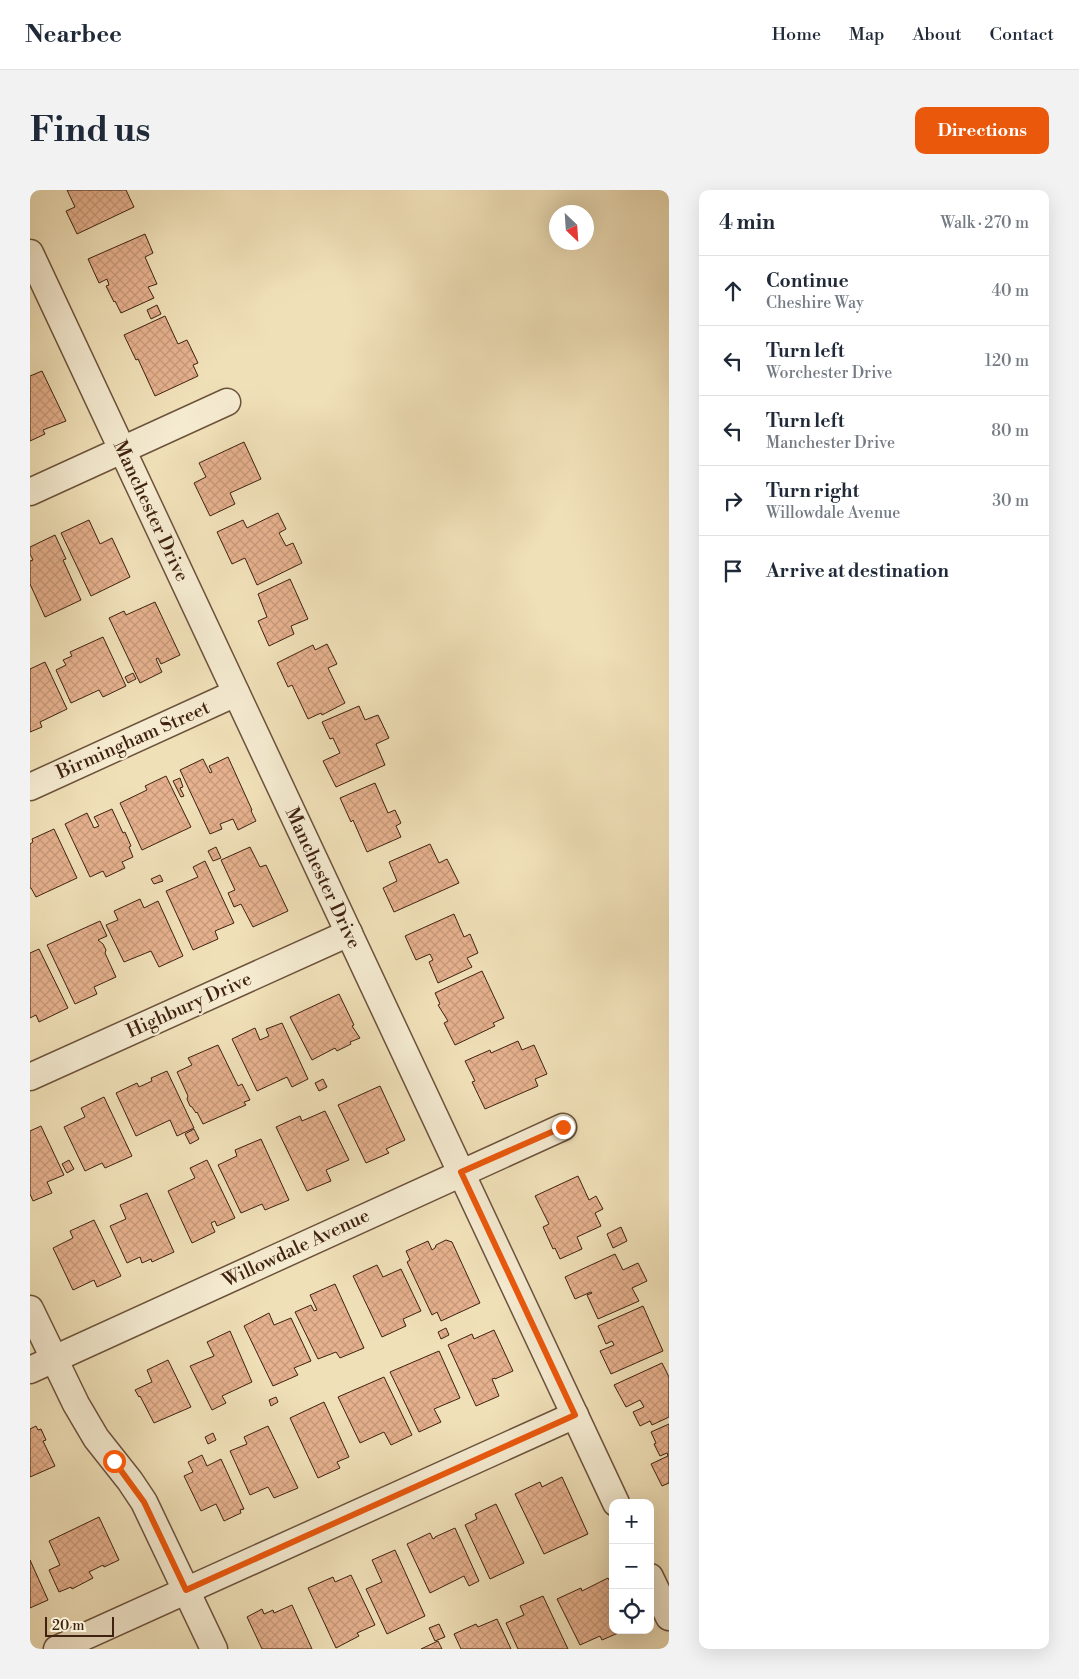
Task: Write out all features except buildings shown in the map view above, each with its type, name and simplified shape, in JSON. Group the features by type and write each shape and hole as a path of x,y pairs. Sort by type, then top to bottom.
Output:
{"street":[{"name":"Manchester Drive","path":"30,253 614,1499"},
{"path":"30,492 227,402"},
{"name":"Birmingham Street","path":"30,786 236,693"},
{"name":"Highbury Drive","path":"30,1077 349,933"},
{"name":"Willowdale Avenue","path":"30,1370 563,1127"},
{"path":"30,1309 76,1404 96,1438 144,1502 214,1649"},
{"path":"57,1649 575,1415"},
{"path":"654,1585 669,1617"}],"route":[{"path":"114,1461 144,1502 186,1590 575,1415 461,1172 563,1127"}]}
